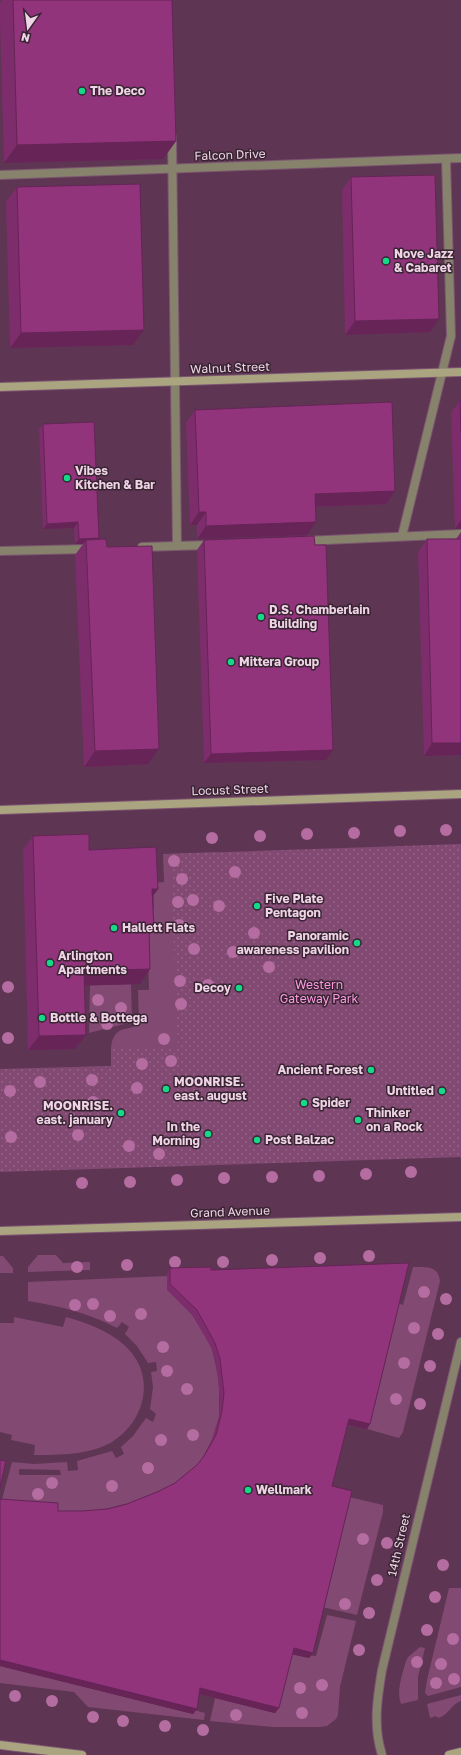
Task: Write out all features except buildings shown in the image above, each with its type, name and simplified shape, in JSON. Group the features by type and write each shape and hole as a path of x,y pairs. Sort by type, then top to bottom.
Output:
{"main road":[{"name":"Walnut Street","path":"0,387 461,372"},
{"name":"Locust Street","path":"0,810 461,794"},
{"name":"Grand Avenue","path":"0,1231 461,1216"},
{"path":"0,1745 82,1755"},
{"path":"449,1755 461,1752"}],"street":[{"path":"172,132 177,546"},
{"name":"Falcon Drive","path":"0,175 461,158"},
{"path":"402,536 452,336 446,159"},
{"path":"292,541 461,534"},
{"path":"137,548 215,544"},
{"path":"0,552 99,549"},
{"name":"14th Street","path":"382,1755 379,1745 376,1718 376,1699 425,1488 461,1342"}],"green space":[{"name":"Western Gateway Park","path":"461,844 461,1157 0,1172 0,1069 111,1066 111,1049 178,1047 170,854"},
{"path":"220,852 206,1069 28,1069 112,1066 112,1041 121,1030 139,1024 138,990 149,990 147,909 154,909 153,883 164,882 163,854"},
{"path":"131,984 132,1022 89,1033 90,985"},
{"path":"38,1255 56,1255 63,1263 90,1262 90,1270 28,1272 28,1267"},
{"path":"0,1256 3,1256 13,1268 13,1273 0,1273"},
{"path":"413,1267 431,1268 437,1272 440,1281 403,1432 399,1438 367,1429 397,1303 403,1305"},
{"path":"167,1276 205,1335 212,1349 219,1380 219,1417 212,1440 201,1462 182,1480 153,1497 78,1516 1,1503 12,1462 34,1464 67,1462 68,1471 78,1470 77,1461 112,1451 116,1458 124,1454 121,1447 133,1436 146,1418 153,1422 156,1414 150,1409 153,1387 151,1372 157,1371 156,1362 148,1363 137,1346 125,1334 129,1327 122,1322 117,1328 96,1318 74,1311 28,1301 28,1282","holes":["19,1469 60,1470 61,1475 19,1475"]},
{"path":"14,1317 63,1327 66,1317 96,1328 117,1339 123,1344 134,1356 141,1368 144,1382 140,1409 124,1433 112,1442 94,1450 64,1454 34,1455 35,1445 11,1440 12,1435 0,1432 0,1323 14,1323"},
{"path":"349,1497 383,1505 383,1512 357,1615 322,1607"},
{"path":"449,1588 461,1588 461,1687 428,1696 425,1693 427,1680"},
{"path":"327,1615 356,1621 340,1687 338,1715 336,1719 327,1726 319,1727 273,1727 210,1721 215,1698 275,1713 290,1654 316,1656"},
{"path":"420,1647 425,1648 418,1677 418,1700 401,1704 399,1688 406,1661 408,1657"},
{"path":"0,1666 193,1714 194,1710 205,1713 204,1720 88,1707 74,1692 0,1683"},
{"path":"461,1695 461,1701 444,1715 438,1718 436,1716 430,1718 427,1704"}],"place":[{"name":"The Deco","path":"82,91"},
{"name":"Nove Jazz & Cabaret","path":"386,261"},
{"name":"Vibes Kitchen & Bar","path":"67,478"},
{"name":"D.S. Chamberlain Building","path":"261,617"},
{"name":"Mittera Group","path":"231,662"},
{"name":"Five Plate Pentagon","path":"257,906"},
{"name":"Hallett Flats","path":"114,928"},
{"name":"Panoramic awareness pavilion","path":"357,943"},
{"name":"Arlington Apartments","path":"50,963"},
{"name":"Decoy","path":"239,988"},
{"name":"Bottle & Bottega","path":"42,1018"},
{"name":"Ancient Forest","path":"371,1070"},
{"name":"MOONRISE. east. august","path":"166,1089"},
{"name":"Untitled","path":"442,1091"},
{"name":"Spider","path":"304,1103"},
{"name":"MOONRISE. east. january","path":"121,1113"},
{"name":"Thinker on a Rock","path":"358,1120"},
{"name":"In the Morning","path":"208,1134"},
{"name":"Post Balzac","path":"257,1140"},
{"name":"Wellmark","path":"248,1490"}]}
